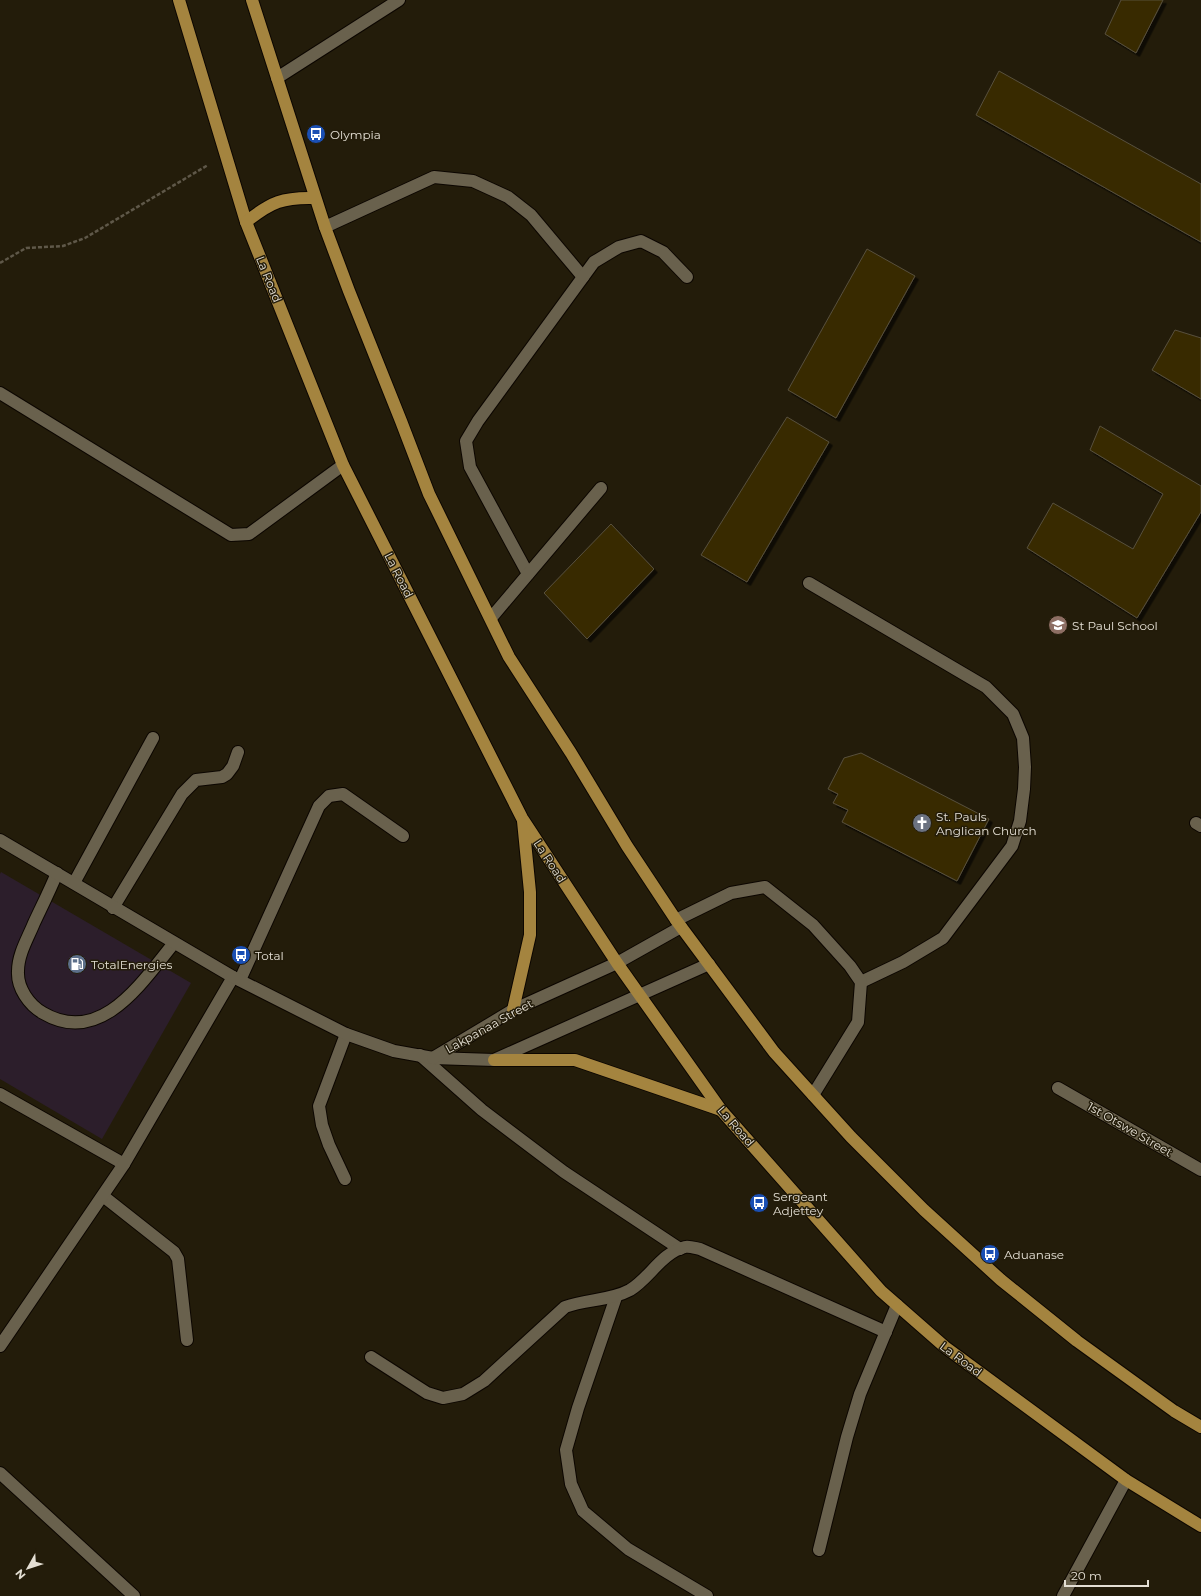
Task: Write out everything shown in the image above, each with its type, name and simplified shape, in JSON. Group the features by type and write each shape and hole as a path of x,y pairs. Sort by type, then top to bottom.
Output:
{"main road":[{"name":"La Road","path":"179,0 246,222 344,466 522,818 617,963 721,1110 881,1291 945,1347 1126,1480 1201,1526"},
{"path":"252,0 325,227 349,291 402,421 429,494 509,656 571,753 627,846 679,923 774,1052 851,1137 924,1210 1001,1280 1077,1341 1174,1411 1201,1427"},
{"path":"246,222 275,202 290,198 315,198"},
{"path":"513,1010 530,935 530,892 522,818"},
{"path":"494,1060 575,1060 721,1110"}],"street":[{"path":"277,78 399,0"},
{"path":"325,227 434,177 473,181 508,197 531,215 583,277"},
{"path":"528,574 470,467 466,441 478,421 594,262 619,247 642,241 663,252 688,277"},
{"path":"0,393 232,535 250,534 344,466"},
{"path":"491,618 601,488"},
{"path":"809,583 986,687 1013,714 1023,738 1025,767 1020,821 1012,846 943,938 903,962 861,982 858,1022 812,1095"},
{"path":"74,883 153,738"},
{"path":"113,908 182,794 196,780 222,777 227,774 233,766 238,752"},
{"path":"0,1346 124,1164 236,979 319,806 329,796 344,794 403,836"},
{"path":"0,840 74,883 113,908 236,979 346,1034 394,1051 433,1058"},
{"path":"57,874 21,952 18,972 23,993 34,1009 54,1020 72,1023 88,1021 108,1014 131,996 174,942"},
{"name":"Lakpanaa Street","path":"433,1058 513,1010 617,963 679,923 731,893 765,887 813,925 850,966 861,982"},
{"name":"Lakpanaa Street","path":"433,1058 494,1060 709,964"},
{"path":"345,1179 329,1145 322,1125 319,1106 346,1034"},
{"path":"420,1056 482,1110 558,1167 680,1249"},
{"name":"1st Otswe Street","path":"1058,1088 1201,1170"},
{"path":"0,1094 124,1164"},
{"path":"103,1196 174,1252 178,1258 187,1340"},
{"path":"371,1357 427,1393 443,1398 462,1394 484,1381 565,1307 578,1303 616,1297 631,1289 670,1254 686,1246 700,1248 886,1332"},
{"path":"616,1297 578,1408 566,1450 571,1484 583,1511 628,1549 707,1596"},
{"path":"819,1550 847,1437 860,1394 897,1305"},
{"path":"0,1473 134,1596"},
{"path":"1063,1596 1126,1480"}],"path":[{"path":"0,263 26,248 63,246 85,238 226,155"}],"shaded area":[{"path":"1,872 191,983 102,1139 0,1079"}],"building":[{"path":"1121,0 1163,0 1136,53 1105,34"},
{"path":"999,71 1201,184 1201,242 976,115"},
{"path":"867,249 915,276 836,418 788,390"},
{"path":"1175,330 1201,338 1201,399 1152,370"},
{"path":"787,417 829,442 747,582 701,555"},
{"path":"1100,426 1201,486 1201,512 1137,618 1027,548 1053,503 1133,549 1163,494 1090,450"},
{"path":"611,524 654,569 587,639 544,593"},
{"path":"861,753 989,819 957,881 842,822 848,810 833,803 838,794 828,789 844,758"}],"place":[{"name":"Olympia","path":"316,134"},
{"name":"St Paul School","path":"1058,625"},
{"name":"St. Pauls Anglican Church","path":"922,823"},
{"name":"Total","path":"241,955"},
{"name":"TotalEnergies","path":"77,964"},
{"name":"Sergeant Adjettey","path":"759,1203"},
{"name":"Aduanase","path":"990,1254"}]}
